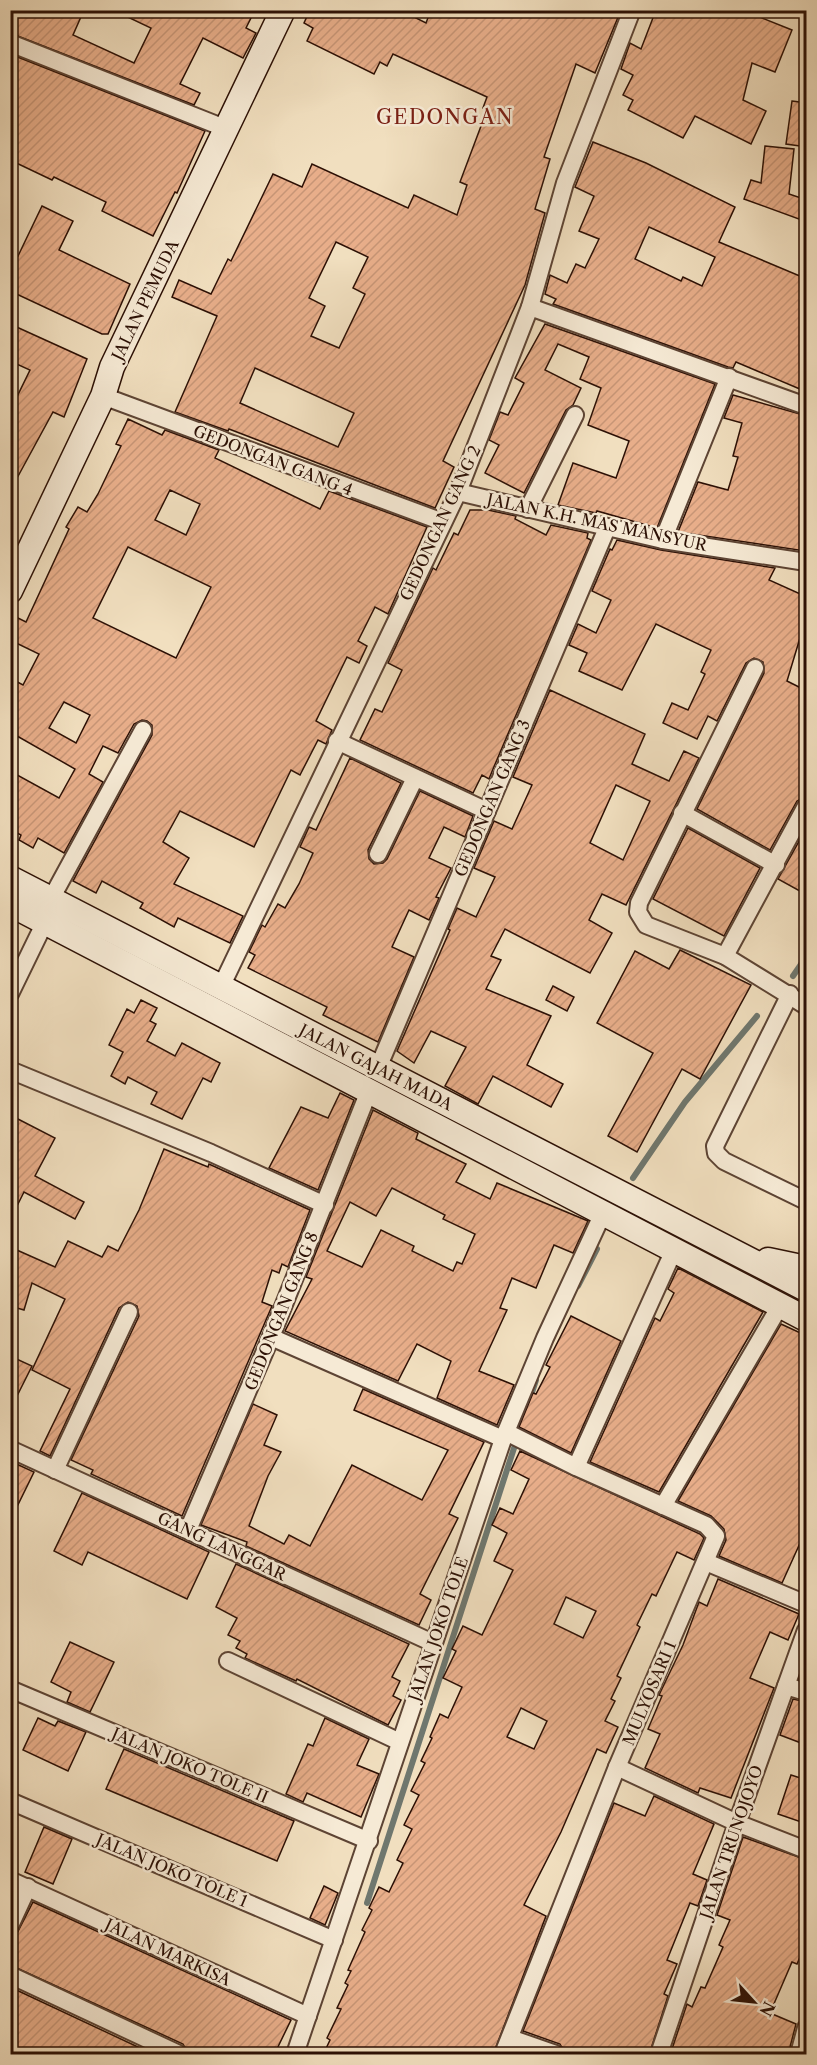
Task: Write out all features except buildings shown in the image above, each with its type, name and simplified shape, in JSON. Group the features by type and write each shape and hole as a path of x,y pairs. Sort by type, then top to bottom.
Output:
{"main road":[{"name":"JALAN PEMUDA","path":"10,591 103,396 112,367 283,10"},
{"name":"JALAN GAJAH MADA","path":"10,878 53,895 221,987 807,1289"},
{"name":"JALAN GAJAH MADA","path":"10,904 807,1317"},
{"name":"JALAN GAJAH MADA","path":"742,1255 807,1268"},
{"name":"JALAN GAJAH MADA","path":"725,1276 807,1317"}],"street":[{"name":"GEDONGAN GANG 2","path":"221,987 458,492 530,307 565,183 632,10"},
{"path":"10,43 227,129"},
{"path":"530,307 807,406"},
{"path":"663,540 729,377"},
{"name":"GEDONGAN GANG 4","path":"103,396 443,522"},
{"path":"528,509 575,415"},
{"name":"JALAN K.H. MAS MANSYUR","path":"458,492 663,540 807,562"},
{"name":"GEDONGAN GANG 3","path":"378,1068 607,528"},
{"path":"755,668 682,813 639,903 638,912 646,925 725,956 807,1006"},
{"path":"53,895 143,730"},
{"path":"337,741 487,811"},
{"path":"378,854 415,777"},
{"path":"725,956 807,806"},
{"path":"682,813 776,865"},
{"path":"10,994 45,922"},
{"path":"790,994 715,1146 716,1153 724,1161 807,1201"},
{"path":"10,1070 211,1153 325,1205"},
{"name":"GEDONGAN GANG 8","path":"188,1530 271,1337 369,1091"},
{"name":"JALAN JOKO TOLE","path":"295,2055 369,1841 433,1643 511,1436 545,1338 603,1213"},
{"path":"576,1467 674,1250"},
{"path":"663,1506 781,1304"},
{"path":"55,1470 129,1312"},
{"name":"MULYOSARI 1","path":"271,1337 511,1436 706,1525 714,1531 714,1542 706,1562 617,1767 503,2055"},
{"name":"GANG LANGGAR","path":"10,1449 433,1643"},
{"path":"706,1562 807,1604"},
{"name":"JALAN TRUNOJOYO","path":"658,2055 737,1823 807,1630"},
{"path":"228,1661 400,1742"},
{"path":"786,1686 807,1692"},
{"name":"JALAN JOKO TOLE II","path":"10,1689 369,1841"},
{"path":"617,1767 737,1823 807,1850"},
{"name":"JALAN JOKO TOLE 1","path":"10,1801 334,1940"},
{"name":"JALAN MARKISA","path":"10,1880 308,2016"},
{"path":"10,1926 28,1887"},
{"path":"10,1975 179,2055"},
{"path":"799,2055 807,2028"},
{"path":"510,2037 556,2055"}],"waterway":[{"path":"793,976 806,957"},
{"path":"633,1178 685,1102 757,1016"},
{"path":"578,1286 597,1249"},
{"path":"367,1903 536,1380"}],"district":[{"name":"GEDONGAN","path":"445,117"}]}
